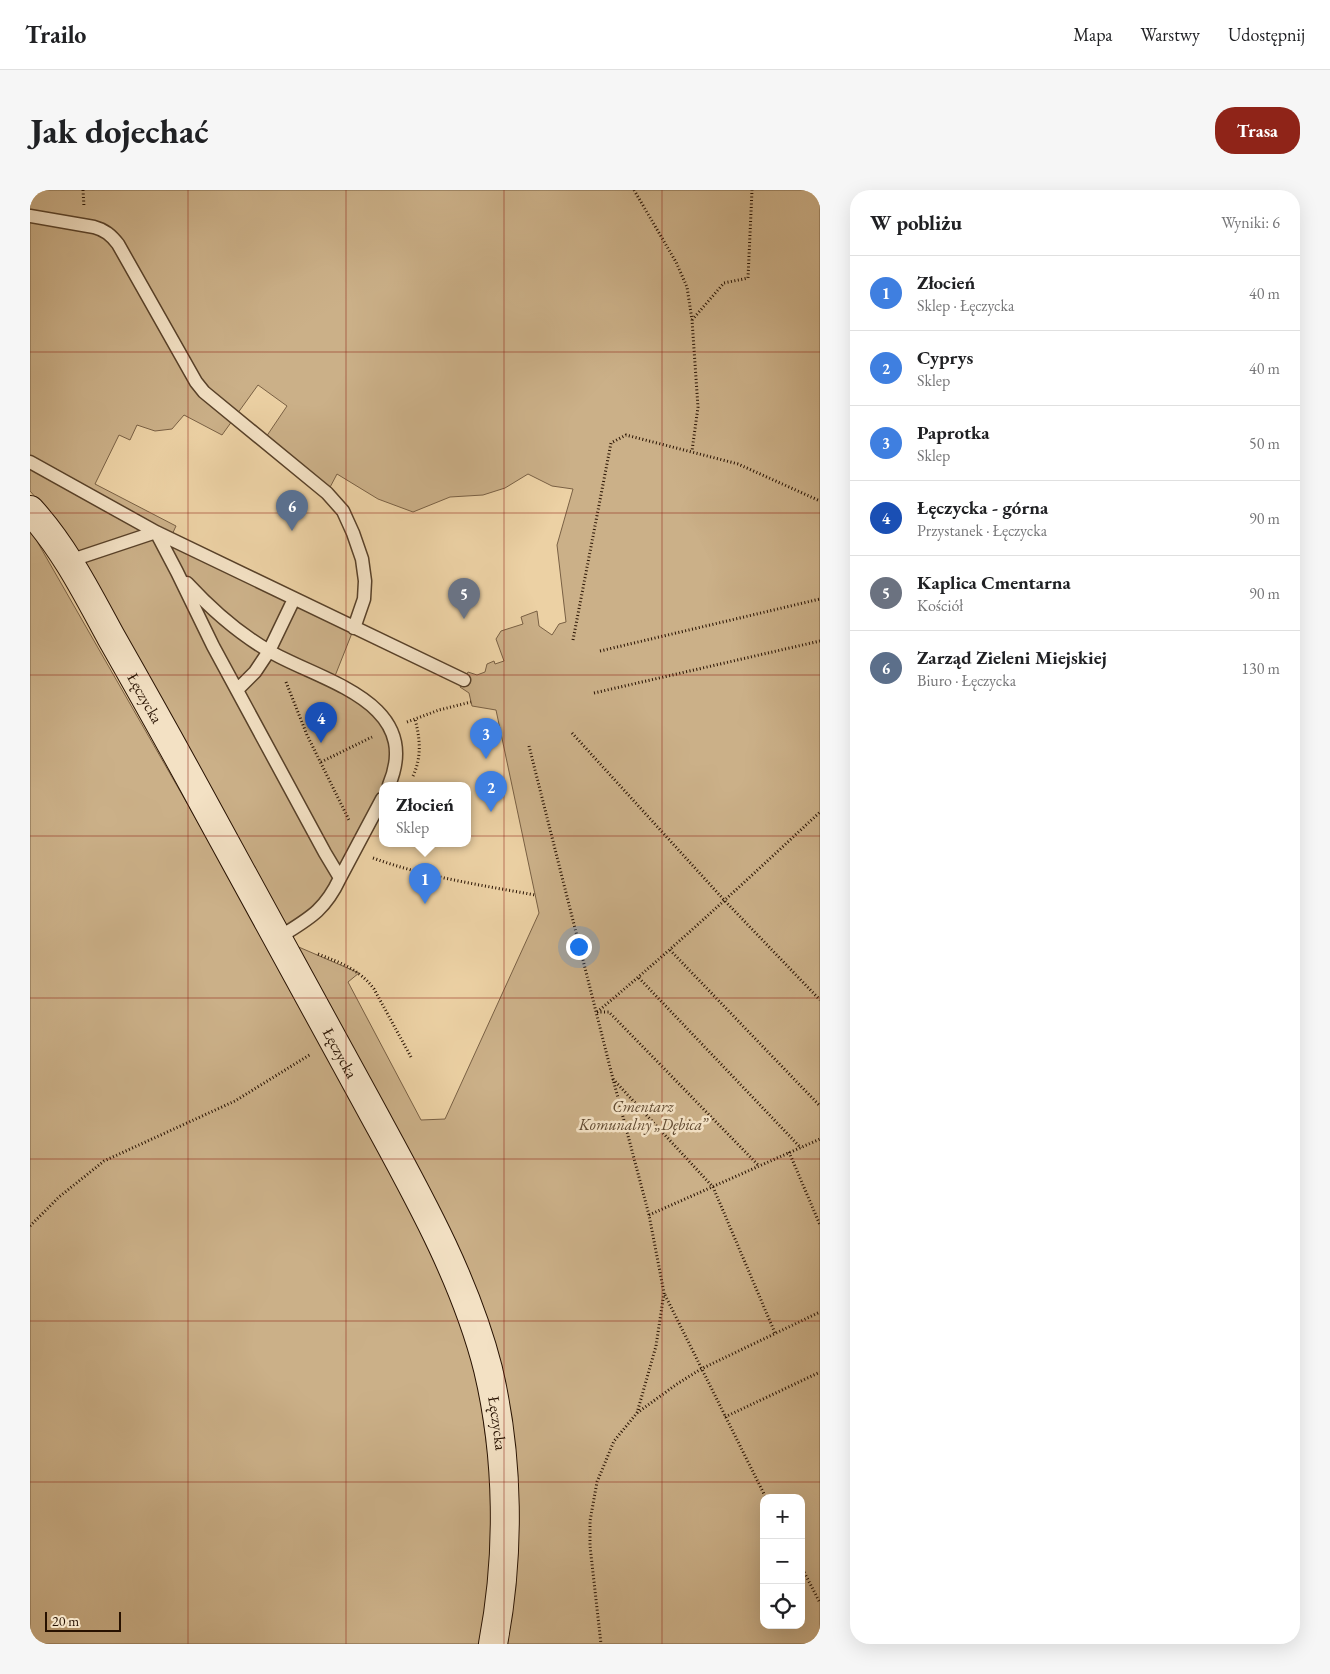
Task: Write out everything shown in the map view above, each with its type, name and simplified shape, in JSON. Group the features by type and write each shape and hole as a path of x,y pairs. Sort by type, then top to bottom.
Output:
{"main road":[{"name":"Łęczycka","path":"30,510 69,561 404,1170 452,1267 488,1369 499,1437 504,1506 502,1577 499,1614 493,1644"}],"lane":[{"path":"30,216 94,227 111,236 118,244 196,382 204,392 264,440 335,501 344,511 362,559 364,574 364,599 354,628"},
{"path":"30,462 156,532 464,680"},
{"path":"69,561 156,532"},
{"path":"156,532 237,690 324,853 340,878"},
{"path":"177,572 228,623 269,651 333,681 375,706 384,716 394,739 395,763 390,782"},
{"path":"237,690 255,672 269,651 294,599"},
{"path":"278,938 319,911 333,894 379,805"}],"path":[{"path":"634,190 676,262 687,287 692,320 698,407 692,451"},
{"path":"692,320 724,283 748,278 752,190"},
{"path":"573,640 611,443 626,435 692,451 738,464 820,502"},
{"path":"600,651 820,598"},
{"path":"594,692 820,641"},
{"path":"572,734 725,901 820,1000"},
{"path":"529,746 613,1079 650,1215 664,1293 764,1494"},
{"path":"597,1012 639,978 725,901 820,812"},
{"path":"670,950 820,1106"},
{"path":"315,953 360,973 366,979 374,989 411,1056"},
{"path":"639,978 801,1148"},
{"path":"597,1012 609,1012 759,1166"},
{"path":"30,1226 59,1198 104,1161 235,1102 333,1040"},
{"path":"613,1079 713,1187 775,1333"},
{"path":"650,1215 820,1139"},
{"path":"789,1152 820,1225"},
{"path":"638,1413 656,1346 664,1293"},
{"path":"602,1644 590,1546 590,1521 597,1482 614,1441 638,1413 701,1369 820,1312"},
{"path":"725,1417 820,1372"},
{"path":"805,1574 820,1603"}],"green space":[{"name":"Cmentarz Komunalny „Dębica”","path":"30,190 820,190 820,1644 506,1644 514,1598 516,1559 509,1417 294,945 359,973 348,982 421,1120 445,1119 539,913 496,710 472,706 469,693 460,687 468,672 477,675 485,672 487,664 494,661 495,664 504,661 496,639 501,631 523,624 521,617 537,611 539,626 552,635 559,624 566,622 557,545 573,489 552,486 528,474 505,488 483,495 450,497 413,512 378,499 337,474 327,493 264,440 287,406 258,385 222,435 184,415 172,429 155,431 137,425 130,440 119,435 95,484 176,526 170,539 354,628 333,681 390,728 389,782 379,782 379,805 333,894 286,933 44,507 30,491"},
{"path":"30,529 267,943 428,1244 463,1328 477,1374 490,1469 491,1563 481,1644 30,1644"}],"place":[{"name":"Zarząd Zieleni Miejskiej","path":"292,531"},
{"name":"Kaplica Cmentarna","path":"464,619"},
{"name":"Łęczycka - górna","path":"321,743"},
{"name":"Paprotka","path":"486,759"},
{"name":"Cyprys","path":"491,812"},
{"name":"Złocień","path":"425,904"}]}
